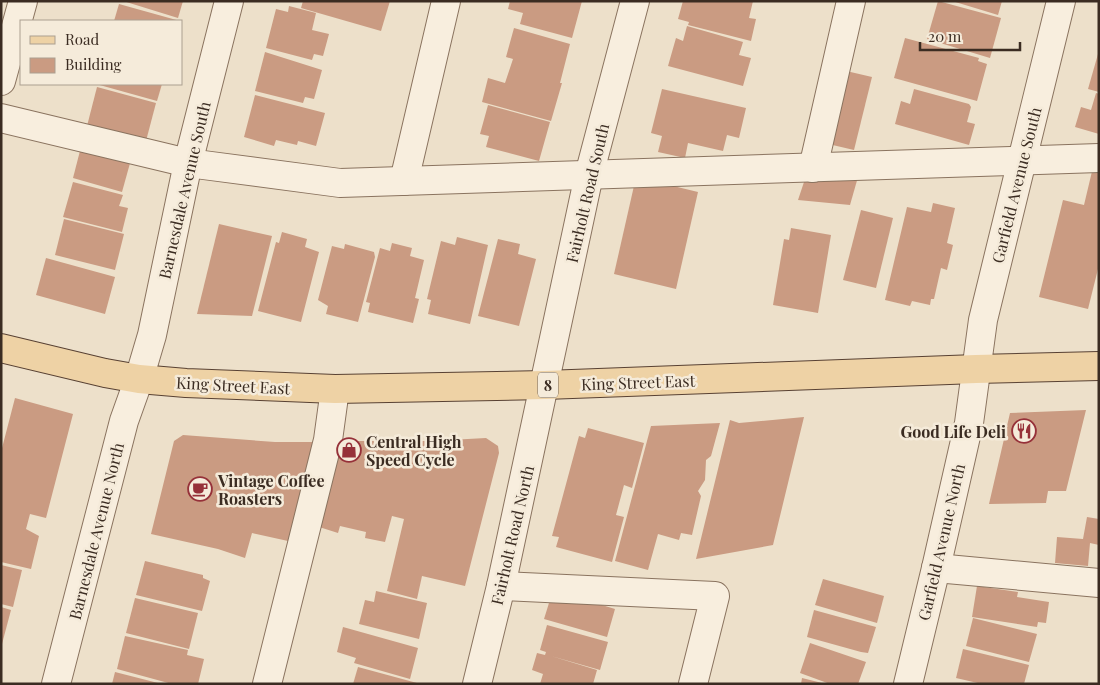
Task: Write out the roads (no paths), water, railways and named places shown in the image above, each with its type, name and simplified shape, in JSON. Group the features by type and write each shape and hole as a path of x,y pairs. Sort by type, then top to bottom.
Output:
{"main road":[{"name":"King Street East","path":"1,348 105,373 139,378 186,383 335,389 545,385 1099,366"}],"street":[{"path":"1,81 23,1"},
{"name":"Barnesdale Avenue South","path":"139,378 152,335 188,163 229,1"},
{"path":"404,181 446,1"},
{"name":"Fairholt Road South","path":"545,385 589,175 635,1"},
{"path":"813,168 851,1"},
{"name":"Garfield Avenue South","path":"976,369 983,320 1061,1"},
{"path":"1,118 188,163 340,183 1099,158"},
{"name":"Garfield Avenue North","path":"908,684 969,423 976,369"},
{"name":"Barnesdale Avenue North","path":"56,684 124,421 139,378"},
{"name":"Fairholt Road North","path":"477,684 501,586 545,385"},
{"path":"266,684 328,440 335,389"},
{"path":"936,568 1099,583"},
{"path":"501,586 715,596 693,684"}],"place":[{"name":"Good Life Deli","path":"1024,431"},
{"name":"Central High Speed Cycle","path":"349,450"},
{"name":"Vintage Coffee Roasters","path":"200,489"}]}
